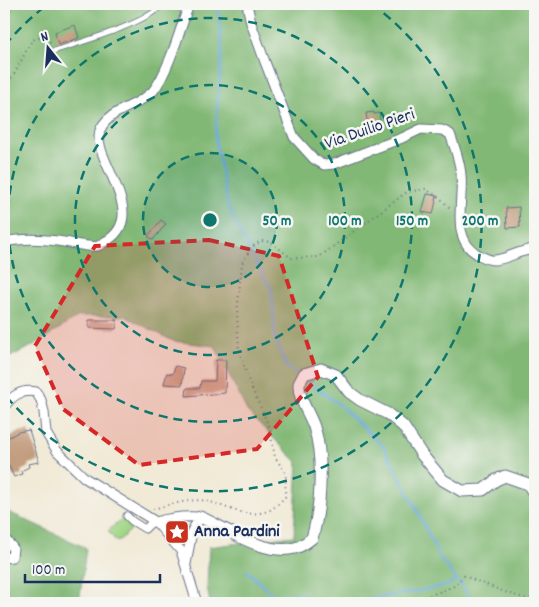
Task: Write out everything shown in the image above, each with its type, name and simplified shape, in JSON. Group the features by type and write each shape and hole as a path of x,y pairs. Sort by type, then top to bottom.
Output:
{"street":[{"path":"4,242 13,240 45,240 98,246 112,237 120,225 123,210 119,191 103,153 99,131 105,121 113,114 152,92 161,78 189,4"},
{"name":"Via Duilio Pieri","path":"247,4 251,23 294,137 314,159 324,164 334,164 402,138 421,128 442,130 450,134 458,158 462,196 459,217 463,236 470,250 480,256 494,260 524,250 535,249"},
{"path":"127,516 145,529 150,524 166,519 184,516 200,517 256,545 276,549 296,548 312,538 317,522 320,456 315,428 300,395 302,378 321,369 336,375 349,392 388,414 403,426 422,455 444,480 462,490 483,490 496,480 506,476 528,484 535,495"},
{"path":"4,407 11,397 27,390 36,392 42,406 46,433 57,451 85,478 156,522 181,550 197,603"},
{"path":"185,566 192,530 200,517"},
{"path":"4,538 13,548 12,557 4,558"}],"lane":[{"path":"54,51 115,31 151,14 163,4"}],"path":[{"path":"4,34 13,4"},
{"path":"4,84 13,76 32,40 47,36 54,51"},
{"path":"144,514 154,509 181,503 205,501 251,514 272,509 285,497 286,474 275,457 268,426 249,382 239,351 238,291 242,263 252,247 261,241 271,242 291,258 319,257 407,192 425,189 439,197 459,217"},
{"path":"411,603 454,586 464,576 510,594 535,601"}],"highlighted area":[{"path":"209,240 279,256 318,377 257,449 139,465 63,409 35,346 95,246"}],"green space":[{"path":"4,4 535,4 535,603 210,603 207,586 209,547 294,536 298,463 247,411 215,346 173,341 125,316 79,316 34,345 4,360"},
{"path":"4,510 86,548 79,603 4,603"},
{"path":"124,517 133,528 117,542 108,531"}],"building":[{"path":"75,25 79,38 58,45 55,32"},
{"path":"374,112 374,114 379,113 381,125 368,127 366,113"},
{"path":"427,194 437,196 433,214 422,212"},
{"path":"519,207 520,227 507,228 506,208"},
{"path":"161,220 166,224 153,240 148,236"},
{"path":"89,320 117,320 116,329 89,328"},
{"path":"216,360 226,360 225,393 186,396 187,388 200,388 201,381 215,381"},
{"path":"175,366 184,368 182,385 164,384 167,373 173,374"},
{"path":"29,430 39,462 28,464 29,467 21,471 22,474 14,477 4,456 4,440 18,432"}],"waterway":[{"path":"218,4 222,50 215,138 228,206 241,235 272,291 275,337 286,366 300,376"},
{"path":"306,380 337,403 383,446 440,558 475,603"},
{"path":"247,571 273,595 299,594 327,603"},
{"path":"341,603 448,585 456,579"}],"place":[{"name":"Anna Pardini","path":"177,532"}]}
